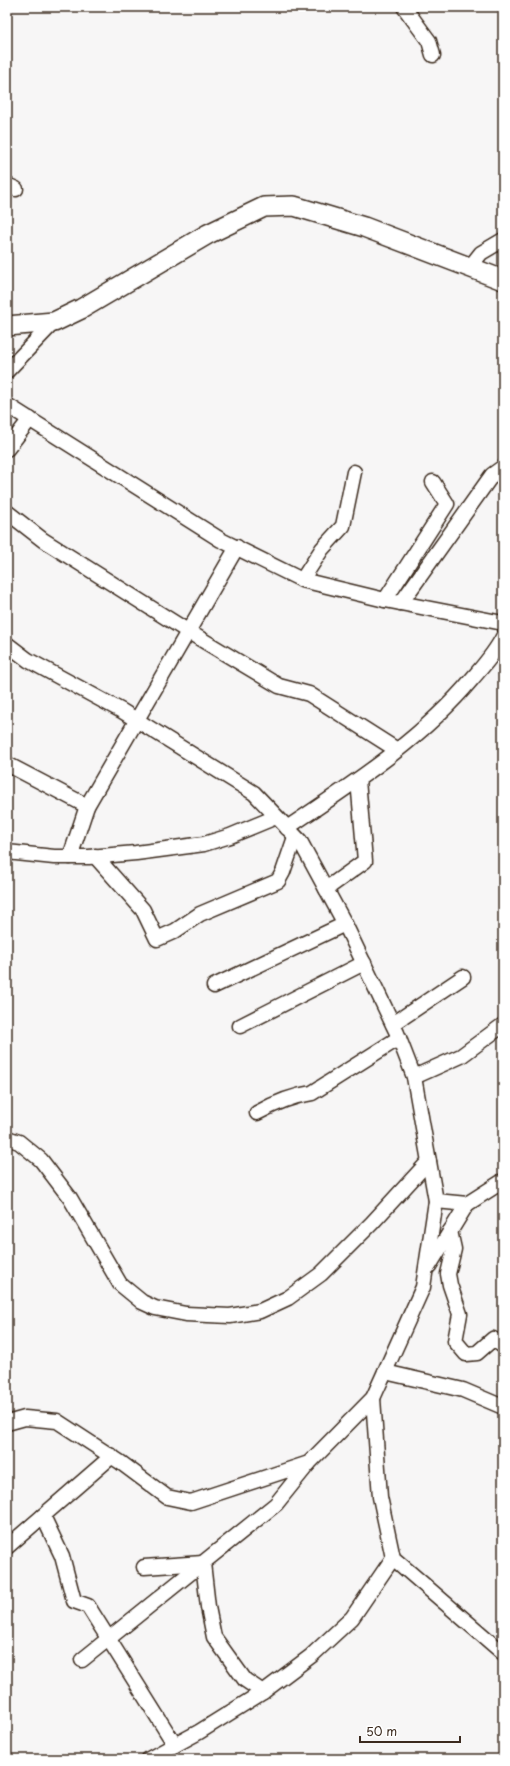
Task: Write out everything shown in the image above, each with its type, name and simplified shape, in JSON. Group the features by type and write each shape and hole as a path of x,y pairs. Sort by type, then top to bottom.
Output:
{"street":[{"path":"404,7 429,41 433,55"},
{"path":"7,371 54,322 81,309 208,234 264,207 294,206 364,226 503,280"},
{"path":"470,267 481,253 503,240"},
{"path":"7,326 54,322"},
{"path":"7,404 221,540 302,580 385,600 503,623"},
{"path":"7,449 30,419"},
{"path":"401,603 492,475 503,467"},
{"path":"302,580 322,550 343,526 354,472"},
{"path":"385,600 447,504 433,482"},
{"path":"7,512 43,540 189,632 279,686 309,694 397,750"},
{"path":"70,857 87,806 237,547"},
{"path":"95,856 143,910 157,940 175,931 200,914 278,881 283,872 291,832 436,718 461,692 496,651 503,637"},
{"path":"7,644 28,660 138,720 254,793 300,841 345,924 364,963 393,1024 414,1077 436,1201 423,1287 373,1398 309,1463 276,1504 82,1660"},
{"path":"7,764 87,806"},
{"path":"326,889 365,861 358,780"},
{"path":"7,852 54,857 136,853 204,844 230,836 276,817"},
{"path":"214,986 345,924"},
{"path":"240,1026 364,963"},
{"path":"393,1024 463,977"},
{"path":"414,1077 461,1056 503,1025"},
{"path":"257,1113 279,1101 298,1095 312,1094 399,1038"},
{"path":"7,1138 19,1142 41,1160 66,1192 120,1284 142,1302 155,1308 186,1314 230,1316 260,1311 288,1298 321,1274 372,1223 429,1161"},
{"path":"426,1272 467,1204 501,1184"},
{"path":"436,1201 467,1204"},
{"path":"450,1231 454,1249 448,1274 450,1285 460,1314 455,1341 466,1354 477,1353 493,1339 503,1346"},
{"path":"385,1372 463,1390 503,1407"},
{"path":"373,1398 380,1497 393,1558 503,1653"},
{"path":"7,1423 25,1418 56,1421 112,1456 167,1498 191,1502 309,1463"},
{"path":"7,1547 112,1456"},
{"path":"43,1516 62,1556 74,1601 88,1606 175,1745"},
{"path":"149,1759 263,1692 311,1656 352,1618 393,1558"},
{"path":"144,1567 203,1562"},
{"path":"203,1562 208,1607 214,1637 245,1680 263,1692"}]}
